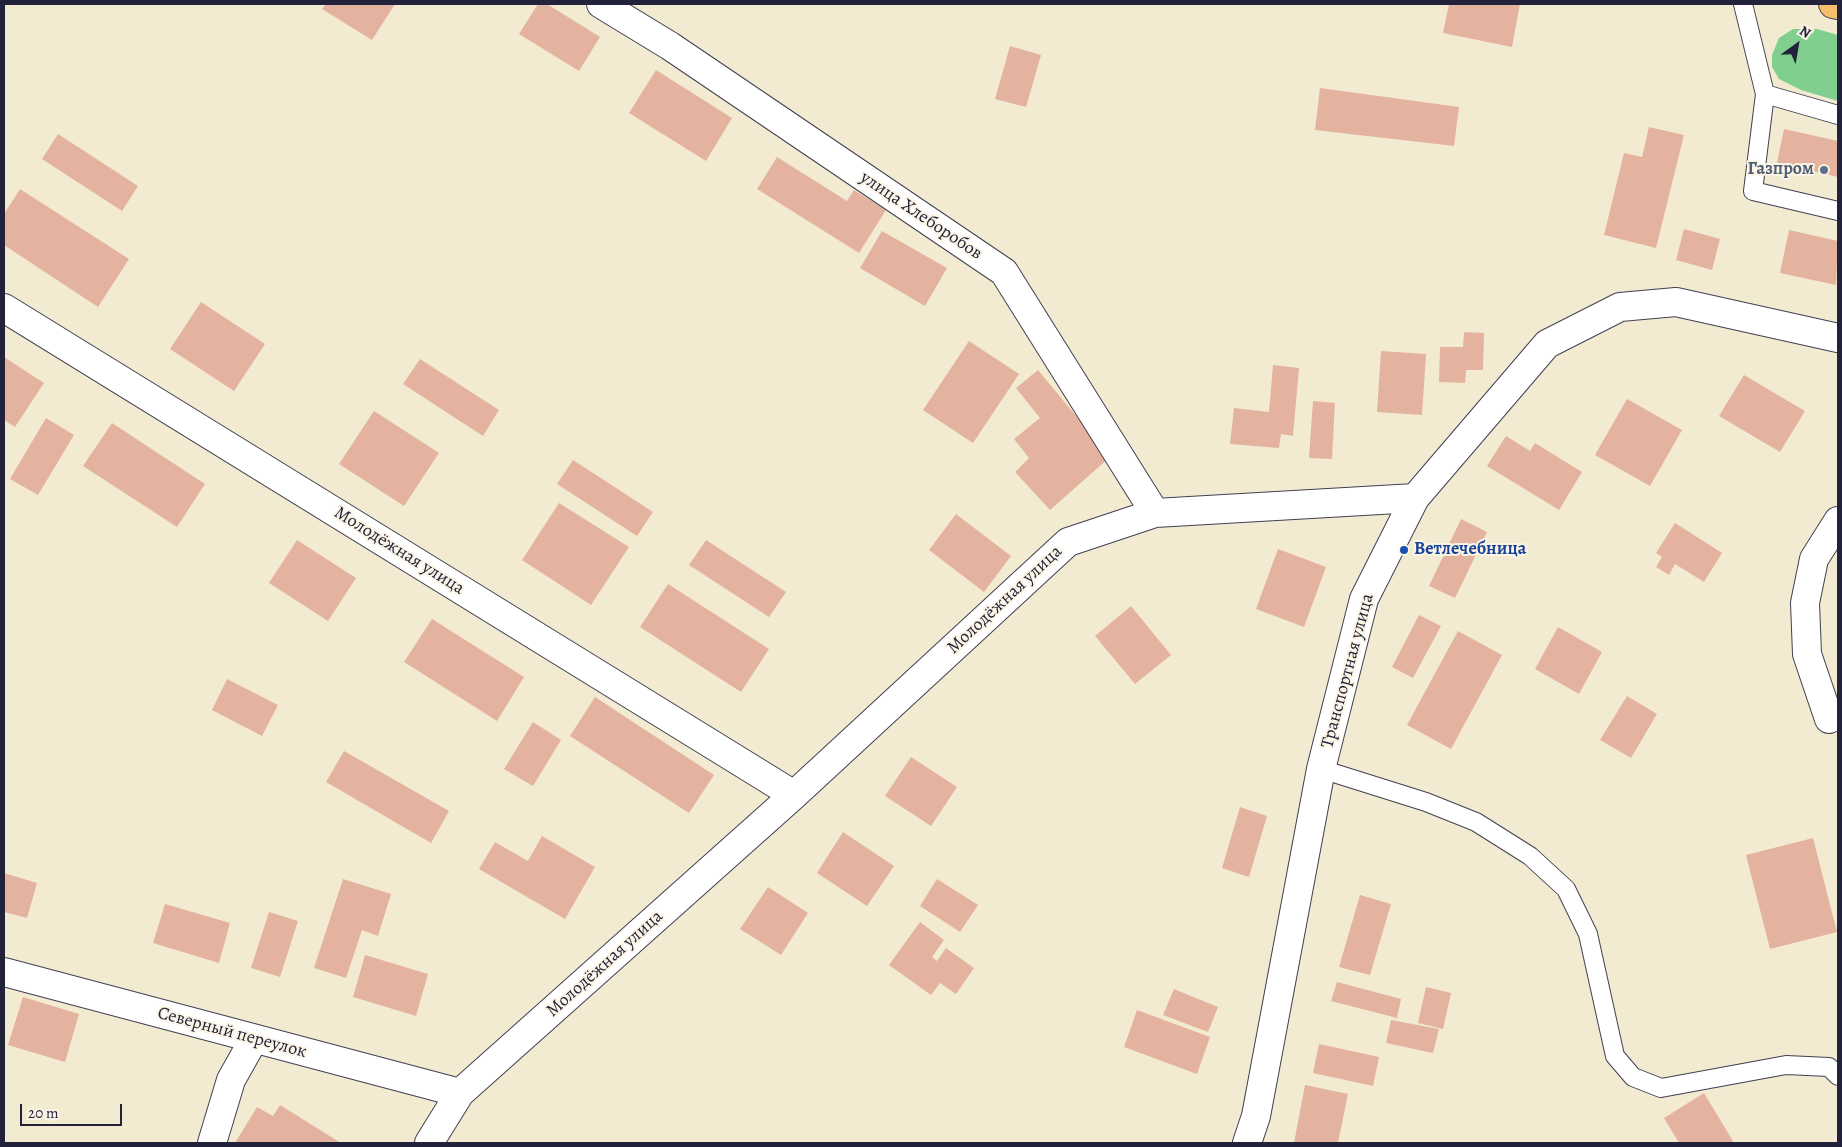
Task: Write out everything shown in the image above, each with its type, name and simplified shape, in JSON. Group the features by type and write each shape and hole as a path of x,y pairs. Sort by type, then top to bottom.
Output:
{"highway":[{"path":"1833,4 1838,5"}],"street":[{"name":"улица Хлеборобов","path":"601,4 670,46 1004,272 1155,513"},
{"name":"Транспортная улица","path":"1247,1143 1256,1116 1322,770 1364,599 1415,498 1547,344 1620,307 1676,302 1838,338"},
{"name":"Молодёжная улица","path":"4,308 794,795"},
{"name":"Молодёжная улица","path":"429,1143 460,1093 794,795 1068,542 1155,513 1415,498"},
{"path":"1829,720 1807,654 1805,603 1814,559 1838,521"},
{"name":"Северный переулок","path":"4,972 460,1093"},
{"path":"212,1143 231,1080 254,1039"}],"lane":[{"path":"1742,4 1765,94 1753,191 1838,211"},
{"path":"1765,94 1838,115"},
{"path":"1322,770 1426,802 1476,822 1530,856 1566,889 1588,934 1615,1056 1633,1077 1661,1088 1786,1066 1829,1067 1838,1076"}],"green space":[{"path":"1793,29 1817,29 1838,35 1838,101 1801,90 1779,79 1772,67 1772,55 1779,38"}],"building":[{"path":"326,4 395,4 372,40 322,9"},
{"path":"538,4 547,4 600,37 579,71 519,34"},
{"path":"1449,4 1520,4 1512,47 1443,33"},
{"path":"1010,46 1041,55 1026,107 995,99"},
{"path":"656,70 732,118 706,161 629,113"},
{"path":"1320,88 1459,107 1454,146 1315,130"},
{"path":"1649,127 1684,135 1656,248 1604,235 1624,153 1642,157"},
{"path":"1784,129 1838,141 1838,177 1777,163"},
{"path":"58,134 138,186 122,211 42,159"},
{"path":"777,157 847,201 854,190 886,210 859,253 757,189"},
{"path":"20,189 129,259 98,307 4,245 4,214"},
{"path":"1684,229 1720,239 1712,270 1676,260"},
{"path":"1789,230 1838,241 1836,285 1780,273"},
{"path":"882,231 947,268 925,306 860,268"},
{"path":"201,302 265,344 234,391 170,349"},
{"path":"1464,332 1484,333 1483,370 1466,370 1465,383 1439,382 1440,347 1463,347"},
{"path":"969,341 1019,374 973,443 923,410"},
{"path":"1381,351 1426,354 1422,415 1377,412"},
{"path":"4,357 44,383 15,427 4,420"},
{"path":"420,359 499,410 483,436 403,384"},
{"path":"1273,365 1299,368 1293,436 1281,434 1279,448 1230,444 1234,408 1269,412"},
{"path":"1038,370 1110,457 1050,510 1015,472 1029,458 1014,439 1040,418 1016,388"},
{"path":"1744,375 1805,411 1780,452 1719,416"},
{"path":"1627,399 1682,430 1650,486 1595,455"},
{"path":"1313,401 1335,403 1332,459 1309,458"},
{"path":"374,411 439,453 404,506 339,464"},
{"path":"46,418 74,435 38,495 10,479"},
{"path":"112,423 205,484 177,527 83,466"},
{"path":"1506,436 1530,451 1535,443 1582,472 1559,510 1487,466"},
{"path":"573,460 653,512 637,536 557,484"},
{"path":"559,503 629,547 591,605 522,560"},
{"path":"956,514 1011,556 984,592 929,550"},
{"path":"1461,519 1487,532 1455,598 1429,586"},
{"path":"1675,523 1722,553 1704,582 1675,564 1669,575 1656,567 1662,557 1656,553"},
{"path":"297,540 356,578 328,621 269,583"},
{"path":"706,540 786,592 769,617 689,565"},
{"path":"1278,549 1326,567 1304,627 1256,609"},
{"path":"668,584 769,649 741,692 640,627"},
{"path":"1131,606 1171,655 1135,684 1095,636"},
{"path":"1419,615 1441,626 1413,678 1392,667"},
{"path":"432,619 524,677 497,721 404,662"},
{"path":"1558,627 1602,652 1579,694 1535,669"},
{"path":"1458,631 1502,655 1451,749 1407,725"},
{"path":"227,679 278,705 262,736 212,710"},
{"path":"1627,696 1657,714 1631,758 1600,740"},
{"path":"595,697 714,775 689,813 570,736"},
{"path":"533,722 561,740 533,786 504,769"},
{"path":"344,751 449,811 431,843 326,782"},
{"path":"911,757 957,787 931,826 885,796"},
{"path":"1240,807 1267,816 1249,877 1222,868"},
{"path":"843,832 894,866 867,906 817,873"},
{"path":"542,836 595,867 565,919 479,869 495,842 528,861"},
{"path":"1813,838 1837,932 1770,949 1746,855"},
{"path":"4,873 37,883 27,918 4,912"},
{"path":"343,879 391,894 378,936 362,930 346,978 314,968"},
{"path":"937,879 978,905 960,932 920,906"},
{"path":"768,887 808,913 781,955 740,929"},
{"path":"1360,895 1391,904 1370,975 1339,967"},
{"path":"165,904 230,923 219,963 153,943"},
{"path":"269,912 298,921 280,977 251,968"},
{"path":"920,922 944,940 932,957 937,961 946,948 974,968 956,994 940,983 931,995 889,965"},
{"path":"365,955 428,974 416,1016 353,997"},
{"path":"1337,982 1401,999 1397,1018 1331,1001"},
{"path":"1426,987 1451,993 1443,1029 1418,1023"},
{"path":"1174,989 1218,1007 1208,1032 1163,1015"},
{"path":"23,997 79,1014 65,1062 8,1045"},
{"path":"1137,1010 1210,1037 1197,1074 1124,1047"},
{"path":"1391,1020 1439,1029 1433,1053 1386,1043"},
{"path":"1319,1044 1379,1057 1373,1086 1313,1073"},
{"path":"1305,1085 1348,1094 1338,1143 1294,1143"},
{"path":"1704,1093 1734,1143 1679,1143 1664,1118"},
{"path":"280,1105 341,1143 235,1143 257,1107 273,1116"}],"place":[{"name":"Газпром","path":"1824,170"},
{"name":"Ветлечебница","path":"1404,550"}]}
